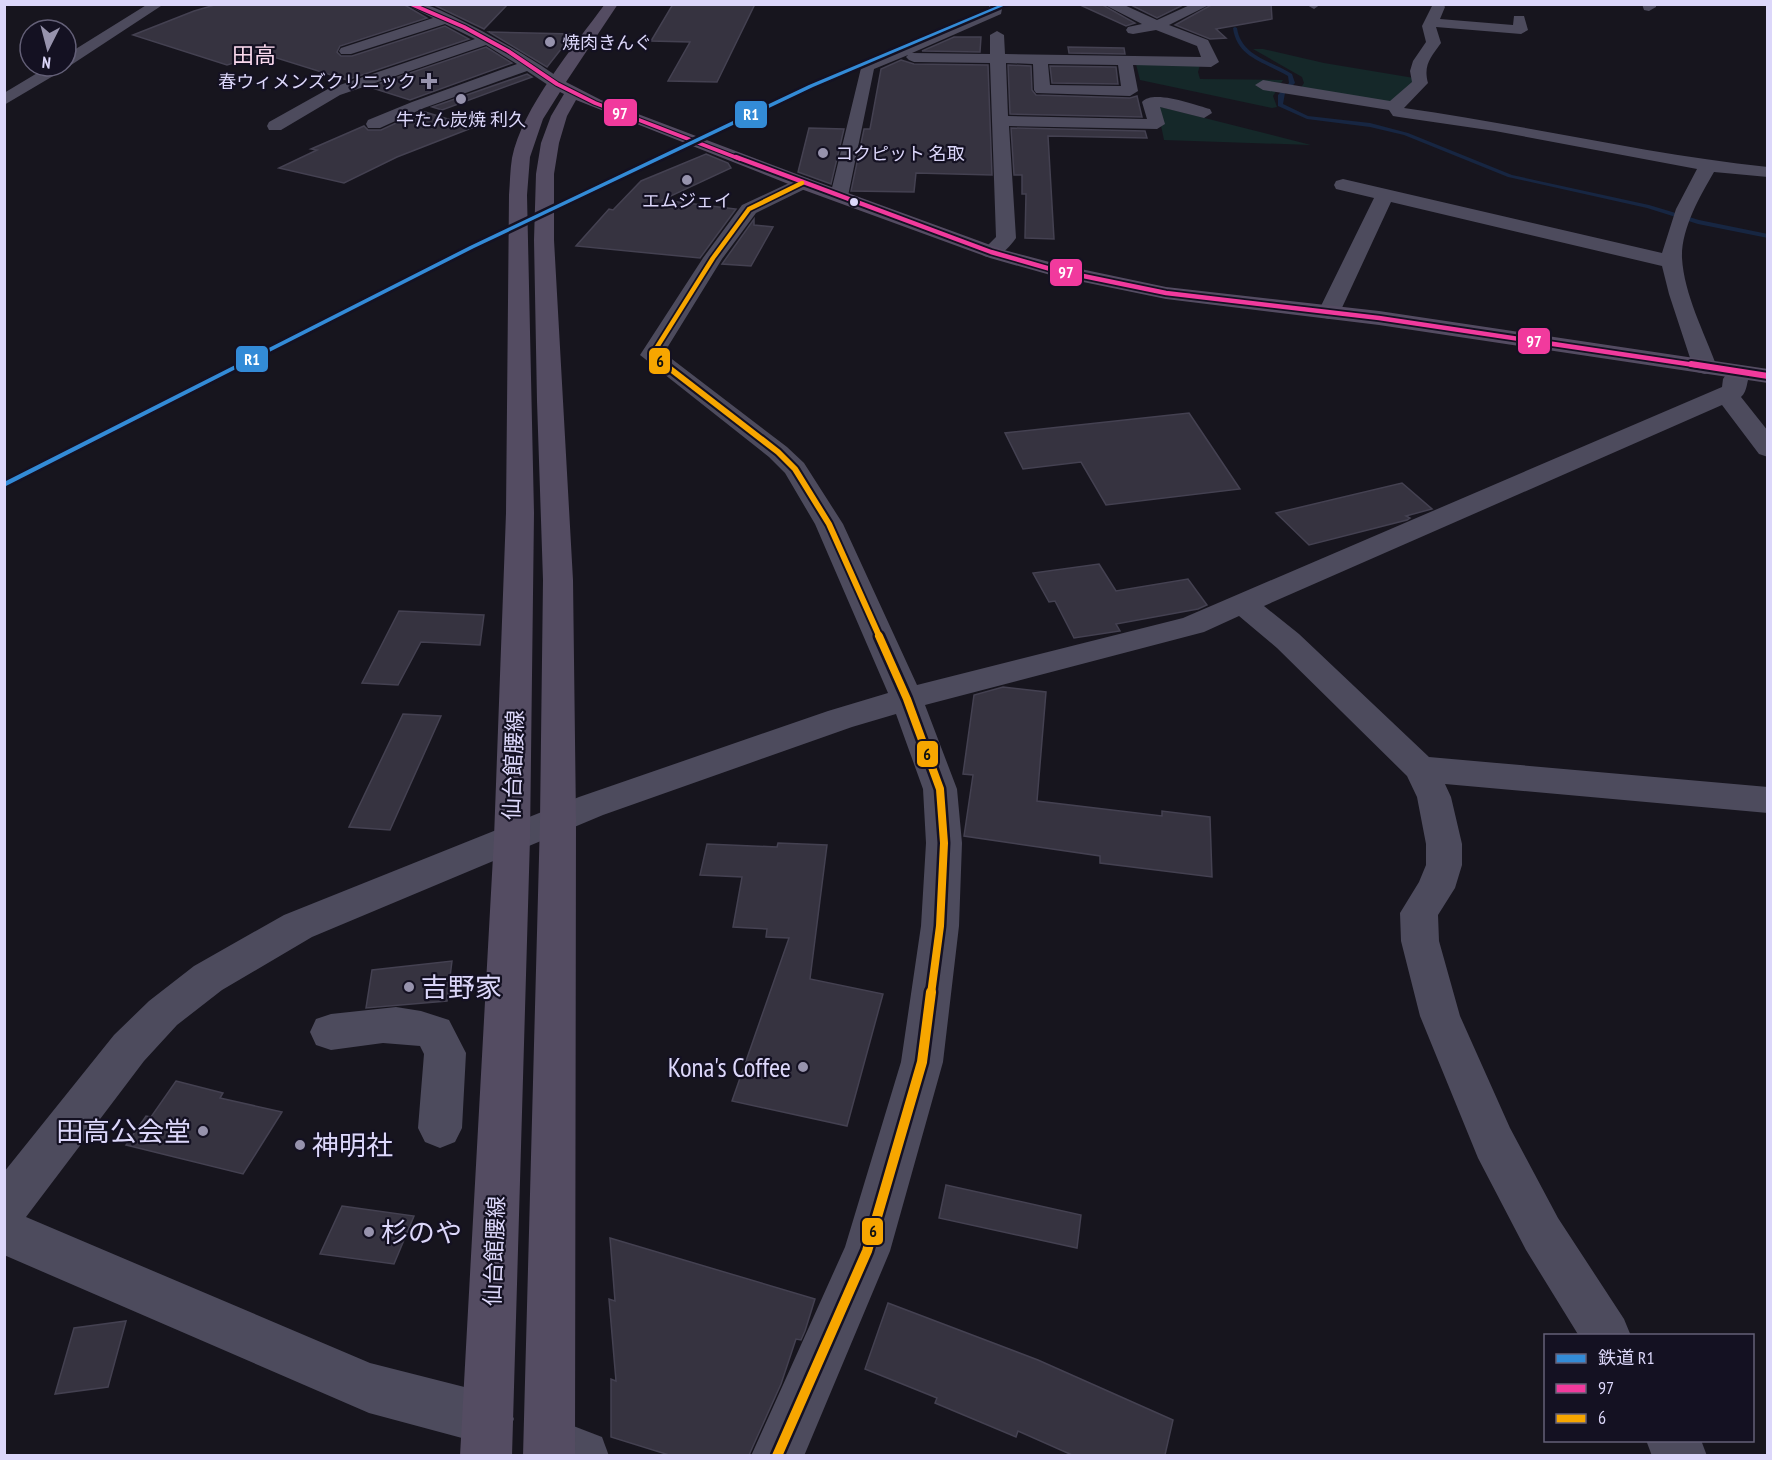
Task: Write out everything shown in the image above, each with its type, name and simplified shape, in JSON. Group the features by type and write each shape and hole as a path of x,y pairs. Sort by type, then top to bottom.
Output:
{"main road":[{"path":"612,4 570,62 569,86 619,112 802,183 991,252 1117,284 1233,302 1329,312 1705,367 1744,381"},
{"name":"仙台館腰線","path":"561,1451 558,579 544,240 545,174 550,143 569,86"},
{"name":"仙台館腰線","path":"487,1437 512,838 520,513 518,195 521,158 526,138 535,119 569,86"},
{"path":"560,114 619,112"}],"street":[{"path":"78,54 158,4"},
{"path":"411,4 487,40 569,86"},
{"path":"914,57 1211,62 1203,44 1110,4"},
{"path":"1133,30 1156,25 1205,4"},
{"path":"1394,106 1420,83 1417,66 1424,53 1434,43 1429,26 1439,6 1422,5"},
{"path":"839,196 867,67 1001,6 998,58 1006,238 991,252"},
{"path":"346,51 445,19"},
{"path":"1431,22 1521,30 1519,20"},
{"path":"274,126 334,92 487,40"},
{"path":"1040,59 1042,90 1130,91 1125,61"},
{"path":"374,124 417,105 529,65"},
{"path":"7,97 39,78"},
{"path":"1263,86 1394,106 1399,112 1495,126 1708,166 1767,172"},
{"path":"1000,121 1157,124 1150,102 1169,103 1204,112"},
{"path":"1705,367 1678,288 1673,262 1682,218 1708,166"},
{"path":"777,1455 867,1251 922,1062 938,947 944,843 940,789 907,699 829,524 795,469 769,445 652,355 713,258 749,209 802,183"},
{"path":"1343,185 1673,262"},
{"path":"1329,312 1385,195"},
{"path":"4,1209 129,1048 163,1013 208,978 298,926 558,820 829,723 907,699 1193,625 1744,381 1767,448"},
{"path":"1243,604 1288,641 1420,769 1434,797 1444,844 1444,865 1436,888 1419,913 1420,941 1440,1016 1494,1143 1542,1234 1606,1334"},
{"path":"1420,769 1767,800"},
{"path":"331,1032 377,1025 410,1025 434,1033 445,1053 440,1128"},
{"path":"4,1231 487,1437"},
{"path":"1673,1442 1681,1455"}],"green space":[{"path":"1253,49 1414,78 1414,83 1390,103 1300,89 1304,83 1302,77"},
{"path":"1136,64 1200,65 1198,72 1200,79 1283,80 1273,96 1277,107 1272,108 1140,80"},
{"path":"1157,106 1311,145 1164,140"}],"building":[{"path":"218,4 403,4 427,18 340,46 337,52 341,56 352,56 445,26 469,39 347,80 264,54 227,65 133,35"},
{"path":"432,4 508,4 484,29"},
{"path":"673,4 755,4 717,82 668,81 690,42 651,41"},
{"path":"1078,4 1101,4 1135,23 1126,26"},
{"path":"1129,4 1185,4 1157,18"},
{"path":"1213,4 1271,4 1272,19 1216,29 1226,38 1210,39 1175,25"},
{"path":"489,32 573,34 547,67"},
{"path":"954,37 981,37 980,52 922,51"},
{"path":"486,47 512,63 410,100 369,87"},
{"path":"1068,47 1124,48 1125,54 1069,53"},
{"path":"901,60 914,64 988,65 992,175 916,173 914,192 851,191 864,129 870,129 881,69"},
{"path":"1008,65 1031,66 1032,90 1036,95 1130,98 1137,96 1142,117 1010,114"},
{"path":"1050,66 1116,67 1118,84 1052,83"},
{"path":"527,74 532,77 442,110 432,107"},
{"path":"422,111 474,127 397,157 344,183 279,168 317,150 311,149 364,126 368,130 381,130"},
{"path":"809,128 844,129 831,184 798,172"},
{"path":"1011,128 1145,131 1147,138 1048,136 1054,239 1025,238 1026,194 1022,194 1022,175 1014,175"},
{"path":"706,154 728,163 731,168 662,200 736,209 700,258 576,246 609,209 613,210 641,181"},
{"path":"754,219 754,225 773,227 751,266 722,264"},
{"path":"1189,413 1240,489 1106,505 1081,462 1023,469 1005,433"},
{"path":"1402,483 1432,509 1406,516 1410,518 1407,520 1309,545 1276,513"},
{"path":"1099,564 1116,591 1188,579 1207,605 1198,609 1116,624 1120,631 1074,638 1055,601 1049,602 1033,573"},
{"path":"399,611 484,615 480,645 421,642 398,685 362,683"},
{"path":"1003,687 1046,692 1037,801 1162,816 1162,811 1210,817 1212,877 1100,863 1100,856 964,836 973,775 963,774 974,695"},
{"path":"403,714 441,716 390,830 349,827"},
{"name":"Kona's Coffee","path":"778,843 827,845 810,979 883,994 847,1126 732,1101 789,938 766,937 767,929 733,927 742,877 700,875 707,844 777,847"},
{"name":"吉野家","path":"452,961 447,1001 366,1008 372,970"},
{"name":"田高公会堂","path":"176,1081 223,1093 220,1098 282,1112 243,1174 126,1145 146,1116 151,1117"},
{"path":"946,1185 1081,1215 1077,1248 939,1218"},
{"name":"杉のや","path":"342,1206 414,1216 394,1264 320,1254"},
{"path":"610,1238 815,1299 805,1331 801,1340 796,1339 781,1384 749,1455 669,1455 611,1437 611,1379 616,1381 609,1299 615,1301"},
{"path":"888,1303 1038,1360 1173,1420 1165,1455 1072,1455 1018,1431 1016,1437 935,1403 937,1398 865,1369"},
{"path":"126,1321 108,1387 55,1394 74,1328"}],"waterway":[{"path":"1235,28 1236,38 1247,52 1290,75 1292,83 1281,95 1280,105 1307,117 1370,125 1406,134 1510,176 1649,207 1698,222 1768,236"}],"rail line":[{"name":"R1","path":"4,485 472,247 811,86 1006,4"}],"transit line":[{"name":"97","path":"411,4 464,27 508,51 557,84 595,103 991,252 1054,270 1166,293 1379,318 1768,376"},
{"name":"6","path":"777,1456 867,1251 922,1062 940,926 944,843 940,789 907,699 829,524 795,469 778,452 652,355 713,258 749,209 802,183"}],"place":[{"name":"焼肉きんぐ","path":"550,42"},
{"name":"春ウィメンズクリニック","path":"429,81"},
{"name":"牛たん炭焼 利久","path":"461,99"},
{"name":"コクピット 名取","path":"823,153"},
{"name":"エムジェイ","path":"687,180"},
{"name":"吉野家","path":"409,987"},
{"name":"Kona's Coffee","path":"803,1067"},
{"name":"田高公会堂","path":"203,1131"},
{"name":"神明社","path":"300,1145"},
{"name":"杉のや","path":"369,1232"}],"district":[{"name":"田高","path":"254,55"}]}
